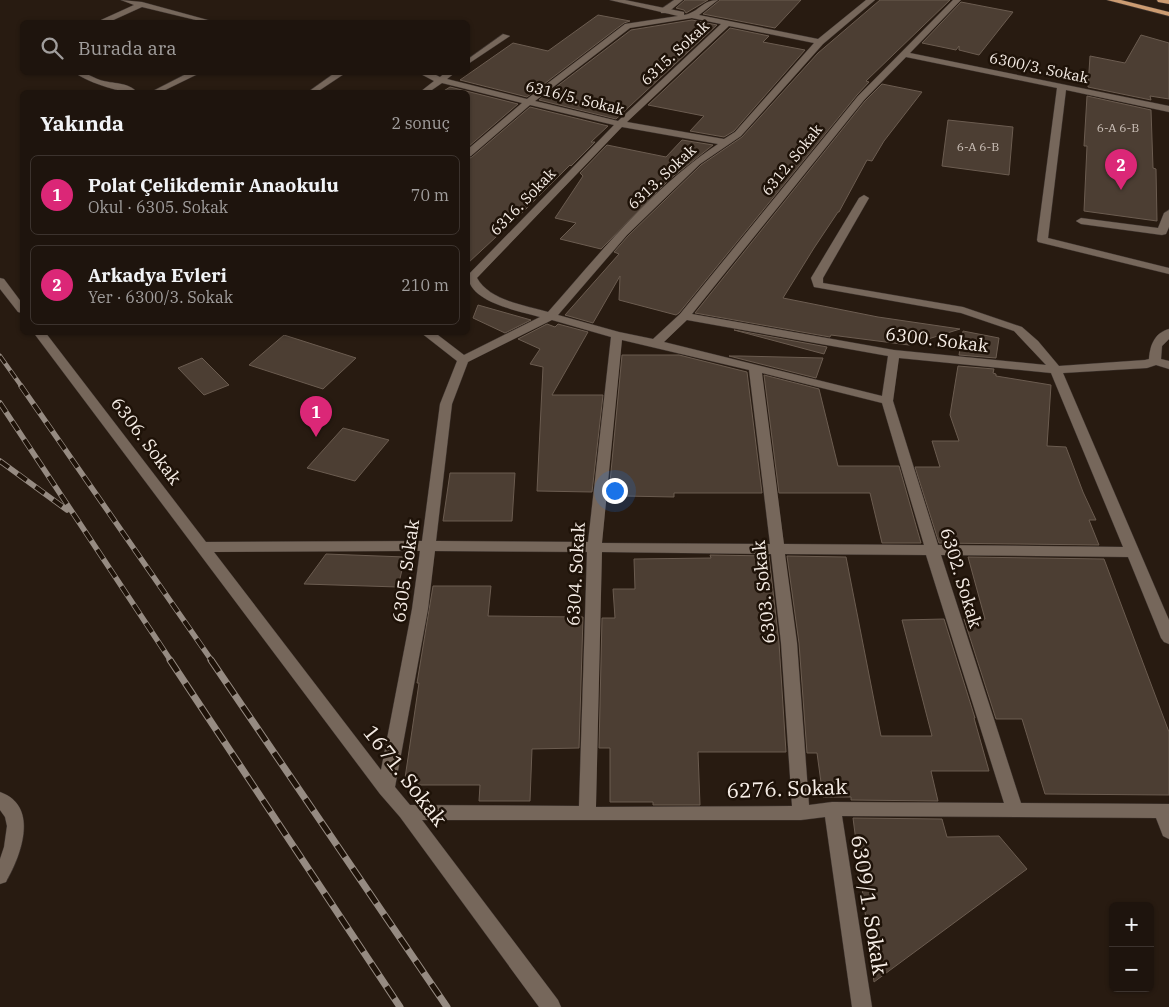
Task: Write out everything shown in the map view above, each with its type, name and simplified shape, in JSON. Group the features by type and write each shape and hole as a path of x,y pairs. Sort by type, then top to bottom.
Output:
{"highway":[{"path":"1111,0 1169,14"},
{"path":"1161,0 1169,2"}],"street":[{"path":"125,0 203,20"},
{"path":"614,0 820,42"},
{"path":"664,10 679,0"},
{"path":"470,152 529,101 628,26 692,16 714,0"},
{"name":"6313. Sokak","path":"463,360 551,316 623,233 697,162 738,134 820,42 871,0"},
{"name":"6312. Sokak","path":"656,343 684,316 861,98 957,0"},
{"path":"108,20 142,4"},
{"name":"6315. Sokak","path":"620,124 727,23"},
{"path":"470,61 506,36"},
{"name":"6300/3. Sokak","path":"904,54 1169,109"},
{"path":"84,75 97,82 130,90"},
{"path":"159,90 192,75"},
{"path":"315,90 338,75"},
{"name":"6316/5. Sokak","path":"428,75 440,80 620,124 725,142"},
{"path":"427,90 448,75"},
{"path":"1062,86 1042,240 1169,271"},
{"name":"6316. Sokak","path":"551,316 504,303 478,290 471,278 620,124"},
{"path":"864,198 817,278 818,285 963,310 1018,329 1056,370 1169,638"},
{"path":"0,281 20,307"},
{"path":"551,316 616,335 656,343 887,400"},
{"name":"6300. Sokak","path":"684,316 894,354 1056,370 1147,364 1155,361"},
{"path":"1169,333 1156,345 1155,361 1169,366"},
{"name":"6306. Sokak","path":"42,335 223,573"},
{"path":"430,335 463,360"},
{"name":"6304. Sokak","path":"587,814 595,548 616,335"},
{"name":"6302. Sokak","path":"894,354 887,400 932,550 1015,811"},
{"name":"6305. Sokak","path":"386,789 430,546 446,404 463,360"},
{"name":"6303. Sokak","path":"755,367 788,643 801,813"},
{"path":"203,547 430,546 1133,552"},
{"name":"1671. Sokak","path":"223,573 386,789 406,812 551,1007"},
{"path":"0,799 5,802 14,819 16,840 9,862 0,876"},
{"name":"6276. Sokak","path":"406,812 587,814 801,813 832,809 1166,812"},
{"name":"6309/1. Sokak","path":"832,809 862,1007"},
{"path":"1166,812 1169,832"}],"lane":[{"path":"1081,221 1162,232 1169,213"}],"building":[{"path":"685,0 708,0 686,13 684,10 676,8"},
{"path":"720,0 801,0 775,28 703,14"},
{"path":"880,0 950,0 866,81 869,82 679,313 676,315 619,300 620,276 593,323 565,315 619,254 614,252 628,236 701,165 742,137 818,53"},
{"path":"961,2 1013,12 979,55 959,50 959,46 956,50 922,43"},
{"path":"598,15 630,21 624,23 527,97 460,80 470,75 470,73 513,43 548,51"},
{"path":"692,20 717,25 616,119 539,100 631,30"},
{"path":"730,28 769,36 763,42 805,50 734,131 724,137 690,131 704,116 648,105"},
{"path":"1141,35 1169,43 1169,99 1150,96 1151,100 1088,87 1090,56 1125,63"},
{"path":"882,84 922,92 884,141 872,161 867,160 839,212 783,298 878,317 960,329 909,345 831,335 830,337 695,313 865,101"},
{"path":"450,87 462,90 445,90"},
{"path":"470,92 518,104 470,145"},
{"path":"1087,96 1151,110 1153,168 1156,169 1157,221 1084,211 1087,146 1084,146"},
{"path":"530,107 608,126 591,142 595,142 571,166 470,261 470,158"},
{"path":"948,120 1013,127 1009,175 942,166"},
{"path":"682,140 713,145 670,179 601,249 560,239 576,223 555,218 583,176 580,173 607,145 666,157"},
{"path":"478,305 531,320 505,333 473,318"},
{"path":"547,324 555,327 558,324 588,332 552,395 603,395 592,492 537,491 543,367 530,364 540,349 518,339"},
{"path":"734,330 827,347 824,354"},
{"path":"963,331 999,338 996,358 959,355"},
{"path":"284,335 356,358 323,389 249,365"},
{"path":"622,355 679,355 747,372 762,493 674,493 674,497 624,496 609,493"},
{"path":"729,356 740,356 823,358 816,378"},
{"path":"202,358 229,385 204,395 178,368"},
{"path":"958,366 994,369 993,373 996,376 1051,385 1047,446 1066,447 1096,520 1089,520 1099,545 939,543 915,467 940,467 932,441 959,441 950,415"},
{"path":"764,375 819,389 838,466 899,466 921,543 882,543 870,493 779,493"},
{"path":"343,428 389,440 355,481 307,468"},
{"path":"450,473 515,473 512,521 443,521"},
{"path":"326,554 405,557 398,587 304,584"},
{"path":"710,555 769,556 779,643 786,752 698,752 700,805 653,805 653,802 610,802 610,748 599,748 602,618 615,618 613,589 635,589 634,559 711,558"},
{"path":"787,556 846,557 881,736 932,736 902,620 944,619 975,718 989,771 931,771 938,801 851,800 851,797 823,797 817,753 807,753 799,643"},
{"path":"968,557 1104,559 1169,732 1169,795 1045,794 1022,719 996,719 964,619 985,619"},
{"path":"433,586 491,586 488,616 583,617 579,748 532,749 530,801 479,801 480,785 404,785 419,683 417,683"},
{"path":"853,818 942,819 947,837 999,836 1027,869 874,982"}],"railway":[{"path":"0,356 22,387"},
{"path":"21,386 212,661"},
{"path":"0,403 171,661"},
{"path":"0,461 67,510"},
{"path":"170,660 400,1007"},
{"path":"211,660 447,1007"}],"place":[{"name":"Arkadya Evleri","path":"1121,190"},
{"name":"Polat Çelikdemir Anaokulu","path":"316,437"}]}
